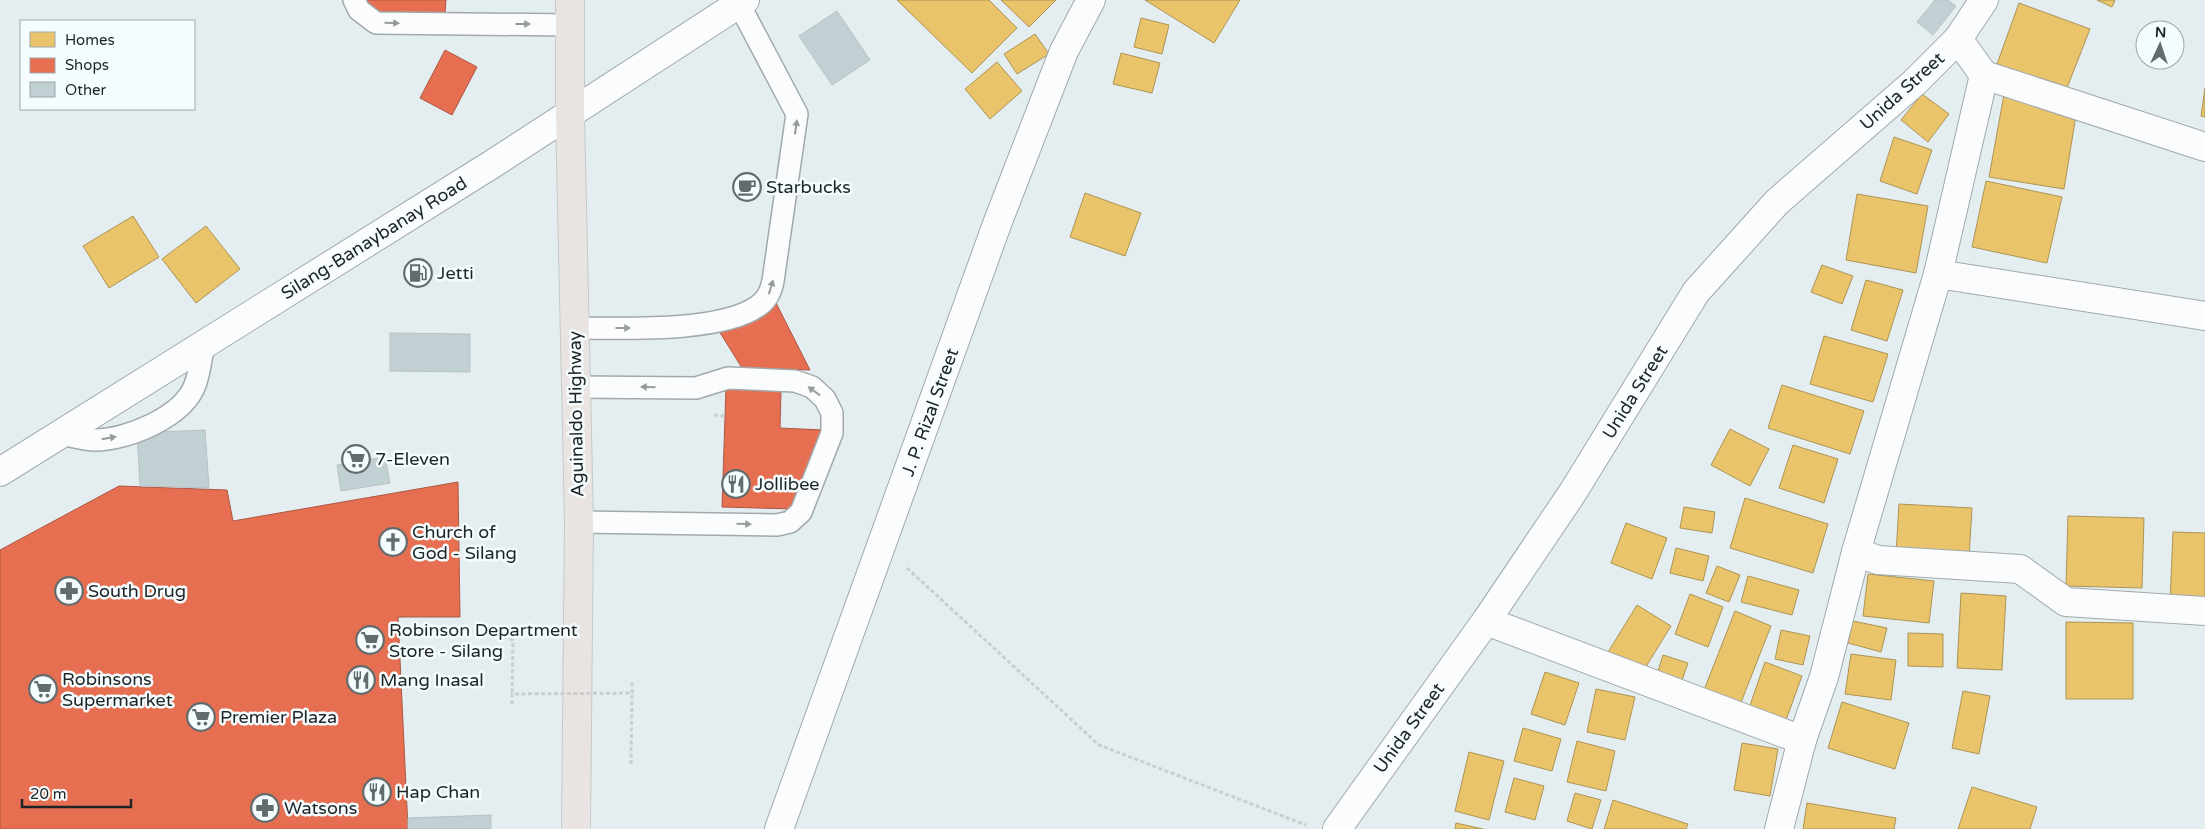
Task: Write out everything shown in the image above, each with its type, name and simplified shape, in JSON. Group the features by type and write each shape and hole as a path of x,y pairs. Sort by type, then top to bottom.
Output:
{"main road":[{"name":"Aguinaldo Highway","path":"570,12 574,387 578,522 576,829"}],"street":[{"name":"J. P. Rizal Street","path":"779,829 1008,196 1064,51 1091,0"},
{"name":"Unida Street","path":"1337,829 1486,621 1573,492 1696,292 1777,202 1915,82 1958,39 1984,0"},
{"name":"Silang-Banaybanay Road","path":"0,472 570,115 742,2"},
{"path":"1958,39 1984,76 2205,147"},
{"path":"1779,829 1802,740 1824,677 1856,552 1938,274 1984,76"},
{"path":"1938,274 2205,316"},
{"path":"1856,552 1878,560 2020,569 2066,602 2205,611"},
{"path":"1486,621 1802,740"}],"lane":[{"path":"354,0 359,10 376,23 570,12"},
{"path":"574,328 655,328 697,324 738,316 757,307 769,295 773,281 797,114 742,2"},
{"path":"61,434 95,440 129,434 167,417 183,406 195,386 204,344"},
{"path":"574,387 696,388 728,378 795,381 812,387 825,399 832,413 832,432 800,512 790,522 777,525 578,522"}],"path":[{"path":"882,545 1100,745 1307,826"},
{"path":"491,633 513,640 512,704"},
{"path":"632,681 632,764"},
{"path":"512,694 632,693"}],"building: Homes":[{"path":"897,0 989,0 1017,28 972,73"},
{"path":"1001,0 1056,0 1029,27"},
{"path":"1145,0 1240,0 1214,43"},
{"path":"2097,0 2115,0 2112,7"},
{"path":"2019,3 2090,29 2067,88 1997,64"},
{"path":"1141,18 1169,25 1162,54 1134,47"},
{"path":"1035,34 1049,54 1017,74 1004,54"},
{"path":"1121,53 1160,63 1152,93 1113,84"},
{"path":"997,62 1022,91 990,119 965,89"},
{"path":"2205,88 2205,117 2201,116"},
{"path":"2005,89 2077,109 2064,189 1989,177"},
{"path":"1922,94 1949,114 1928,142 1901,120"},
{"path":"1894,137 1932,150 1917,194 1880,181"},
{"path":"1986,181 2062,197 2047,263 1972,247"},
{"path":"1085,193 1141,213 1125,256 1070,237"},
{"path":"1857,194 1928,206 1916,273 1846,260"},
{"path":"133,216 159,257 109,288 83,246"},
{"path":"206,226 240,269 196,303 162,259"},
{"path":"1822,265 1853,276 1842,304 1811,292"},
{"path":"1866,280 1903,290 1887,341 1851,330"},
{"path":"1824,336 1888,354 1873,402 1810,384"},
{"path":"1782,385 1864,411 1850,454 1768,428"},
{"path":"1730,429 1769,449 1750,486 1711,465"},
{"path":"1793,445 1838,459 1824,503 1779,488"},
{"path":"1745,498 1828,524 1813,573 1730,548"},
{"path":"1899,504 1972,508 1969,558 1896,554"},
{"path":"1684,507 1715,512 1712,533 1680,528"},
{"path":"2068,516 2144,518 2142,588 2066,586"},
{"path":"1626,523 1667,538 1652,579 1611,563"},
{"path":"2173,532 2205,533 2205,604 2170,603"},
{"path":"1676,548 1709,556 1703,581 1670,573"},
{"path":"1717,566 1740,575 1729,602 1706,593"},
{"path":"1868,574 1934,581 1929,623 1863,616"},
{"path":"1748,576 1799,590 1792,615 1741,602"},
{"path":"1961,593 2006,596 2002,670 1957,668"},
{"path":"1690,594 1723,607 1708,647 1675,634"},
{"path":"1637,605 1671,626 1639,678 1605,657"},
{"path":"1735,611 1771,626 1740,705 1704,690"},
{"path":"1853,621 1887,628 1881,652 1848,643"},
{"path":"2066,622 2133,623 2133,699 2066,699"},
{"path":"1781,630 1810,636 1803,665 1775,659"},
{"path":"1908,633 1943,634 1943,667 1908,666"},
{"path":"1851,654 1896,660 1891,700 1845,694"},
{"path":"1663,655 1688,663 1679,689 1655,681"},
{"path":"1765,662 1802,676 1785,723 1748,711"},
{"path":"1545,672 1579,683 1565,725 1531,714"},
{"path":"1596,689 1635,697 1625,740 1587,732"},
{"path":"1963,691 1990,696 1979,754 1952,748"},
{"path":"1842,702 1909,723 1895,769 1828,748"},
{"path":"1523,728 1561,739 1552,771 1514,761"},
{"path":"1577,741 1615,751 1606,791 1567,782"},
{"path":"1742,743 1778,749 1770,796 1734,790"},
{"path":"1469,752 1504,761 1489,820 1455,811"},
{"path":"1514,778 1544,786 1535,820 1505,812"},
{"path":"1972,787 2037,807 2030,829 1958,829"},
{"path":"1575,793 1601,800 1592,829 1567,821"},
{"path":"1613,800 1688,824 1686,829 1604,829"},
{"path":"1807,803 1896,818 1894,829 1803,829"},
{"path":"1456,823 1483,829 1455,829"}],"building: Shops":[{"path":"363,0 446,0 445,14 383,14"},
{"path":"445,50 477,67 452,115 420,98"},
{"path":"774,299 810,370 742,368 719,331"},
{"path":"726,387 781,390 780,428 824,430 793,509 722,507"},
{"name":"Premier Plaza","path":"458,482 460,617 398,617 408,829 0,829 0,550 119,486 227,490 233,521"}],"building: Other":[{"path":"1935,0 1948,0 1956,6 1933,35 1917,22"},
{"path":"837,11 870,60 832,85 799,36"},
{"path":"390,333 470,334 470,372 390,371"},
{"path":"205,430 209,488 140,486 137,433"},
{"path":"385,457 390,483 341,491 337,465"},
{"path":"491,815 491,829 408,829 408,818"}],"place":[{"name":"Starbucks","path":"747,187"},
{"name":"Jetti","path":"418,273"},
{"name":"7-Eleven","path":"356,459"},
{"name":"Jollibee","path":"736,484"},
{"name":"Church of God - Silang","path":"393,542"},
{"name":"South Drug","path":"69,591"},
{"name":"Robinson Department Store - Silang","path":"370,640"},
{"name":"Mang Inasal","path":"361,680"},
{"name":"Robinsons Supermarket","path":"43,689"},
{"name":"Premier Plaza","path":"201,717"},
{"name":"Hap Chan","path":"377,792"},
{"name":"Watsons","path":"265,808"}]}
